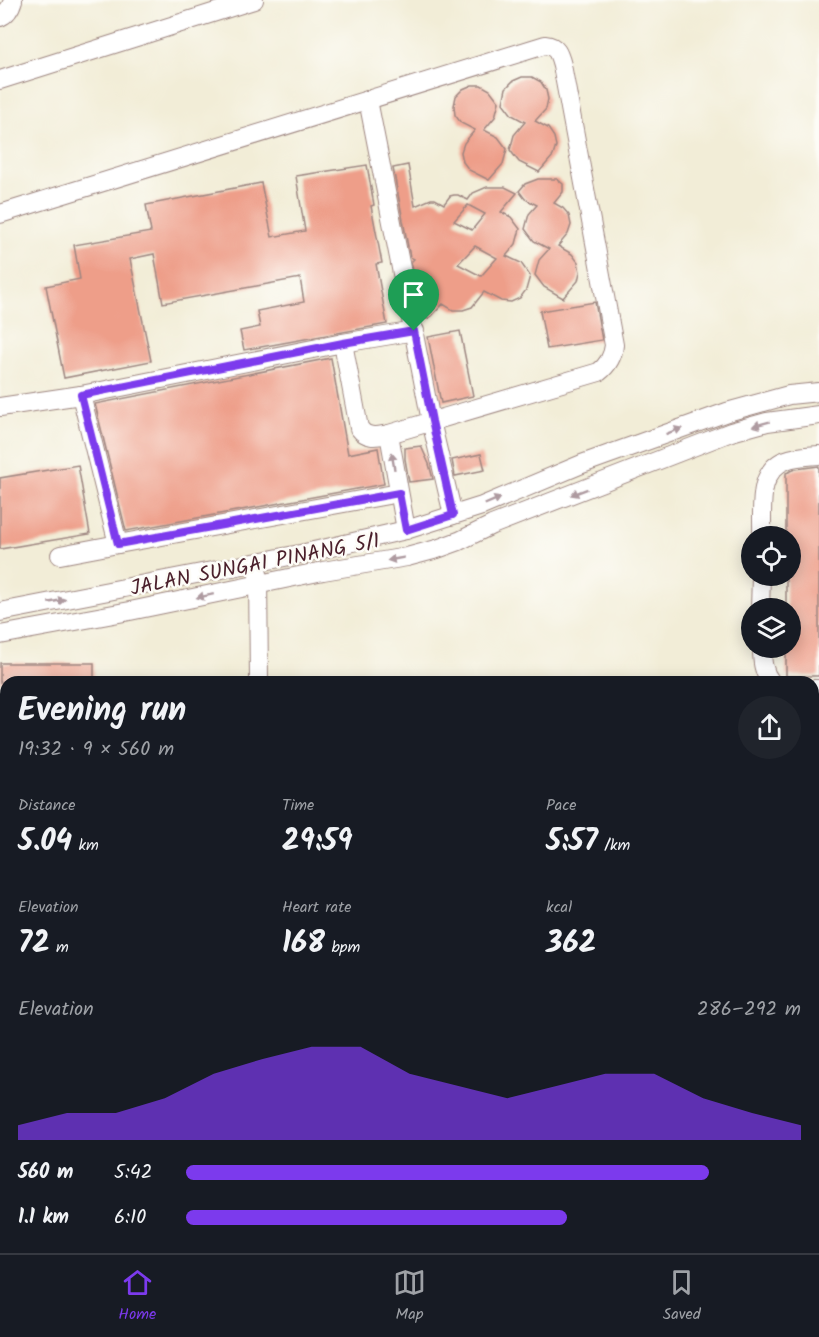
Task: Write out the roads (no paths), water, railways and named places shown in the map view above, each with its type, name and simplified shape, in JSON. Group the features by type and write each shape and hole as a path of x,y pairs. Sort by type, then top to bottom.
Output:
{"street":[{"path":"0,17 8,11 13,0"},
{"path":"0,80 212,6 254,0"},
{"path":"0,214 545,45 554,47 559,53 562,65 614,345 613,353 605,368 599,372 389,434 372,436 364,434 359,428 343,343"},
{"path":"368,100 453,515"},
{"path":"0,407 81,395 414,331"},
{"name":"JALAN SUNGAI PINANG 5/1","path":"0,612 305,553 406,530 482,506 582,464 727,412 789,395 819,392"},
{"path":"81,395 118,544"},
{"name":"JALAN SUNGAI PINANG 5/1","path":"0,635 407,557 437,549 492,525 731,432 767,422 819,415"},
{"path":"389,434 406,530"},
{"path":"762,526 764,484 769,473 776,465 786,460 798,456 819,455"},
{"path":"60,555 399,493"},
{"path":"258,562 259,676"},
{"path":"762,658 766,676"}]}
